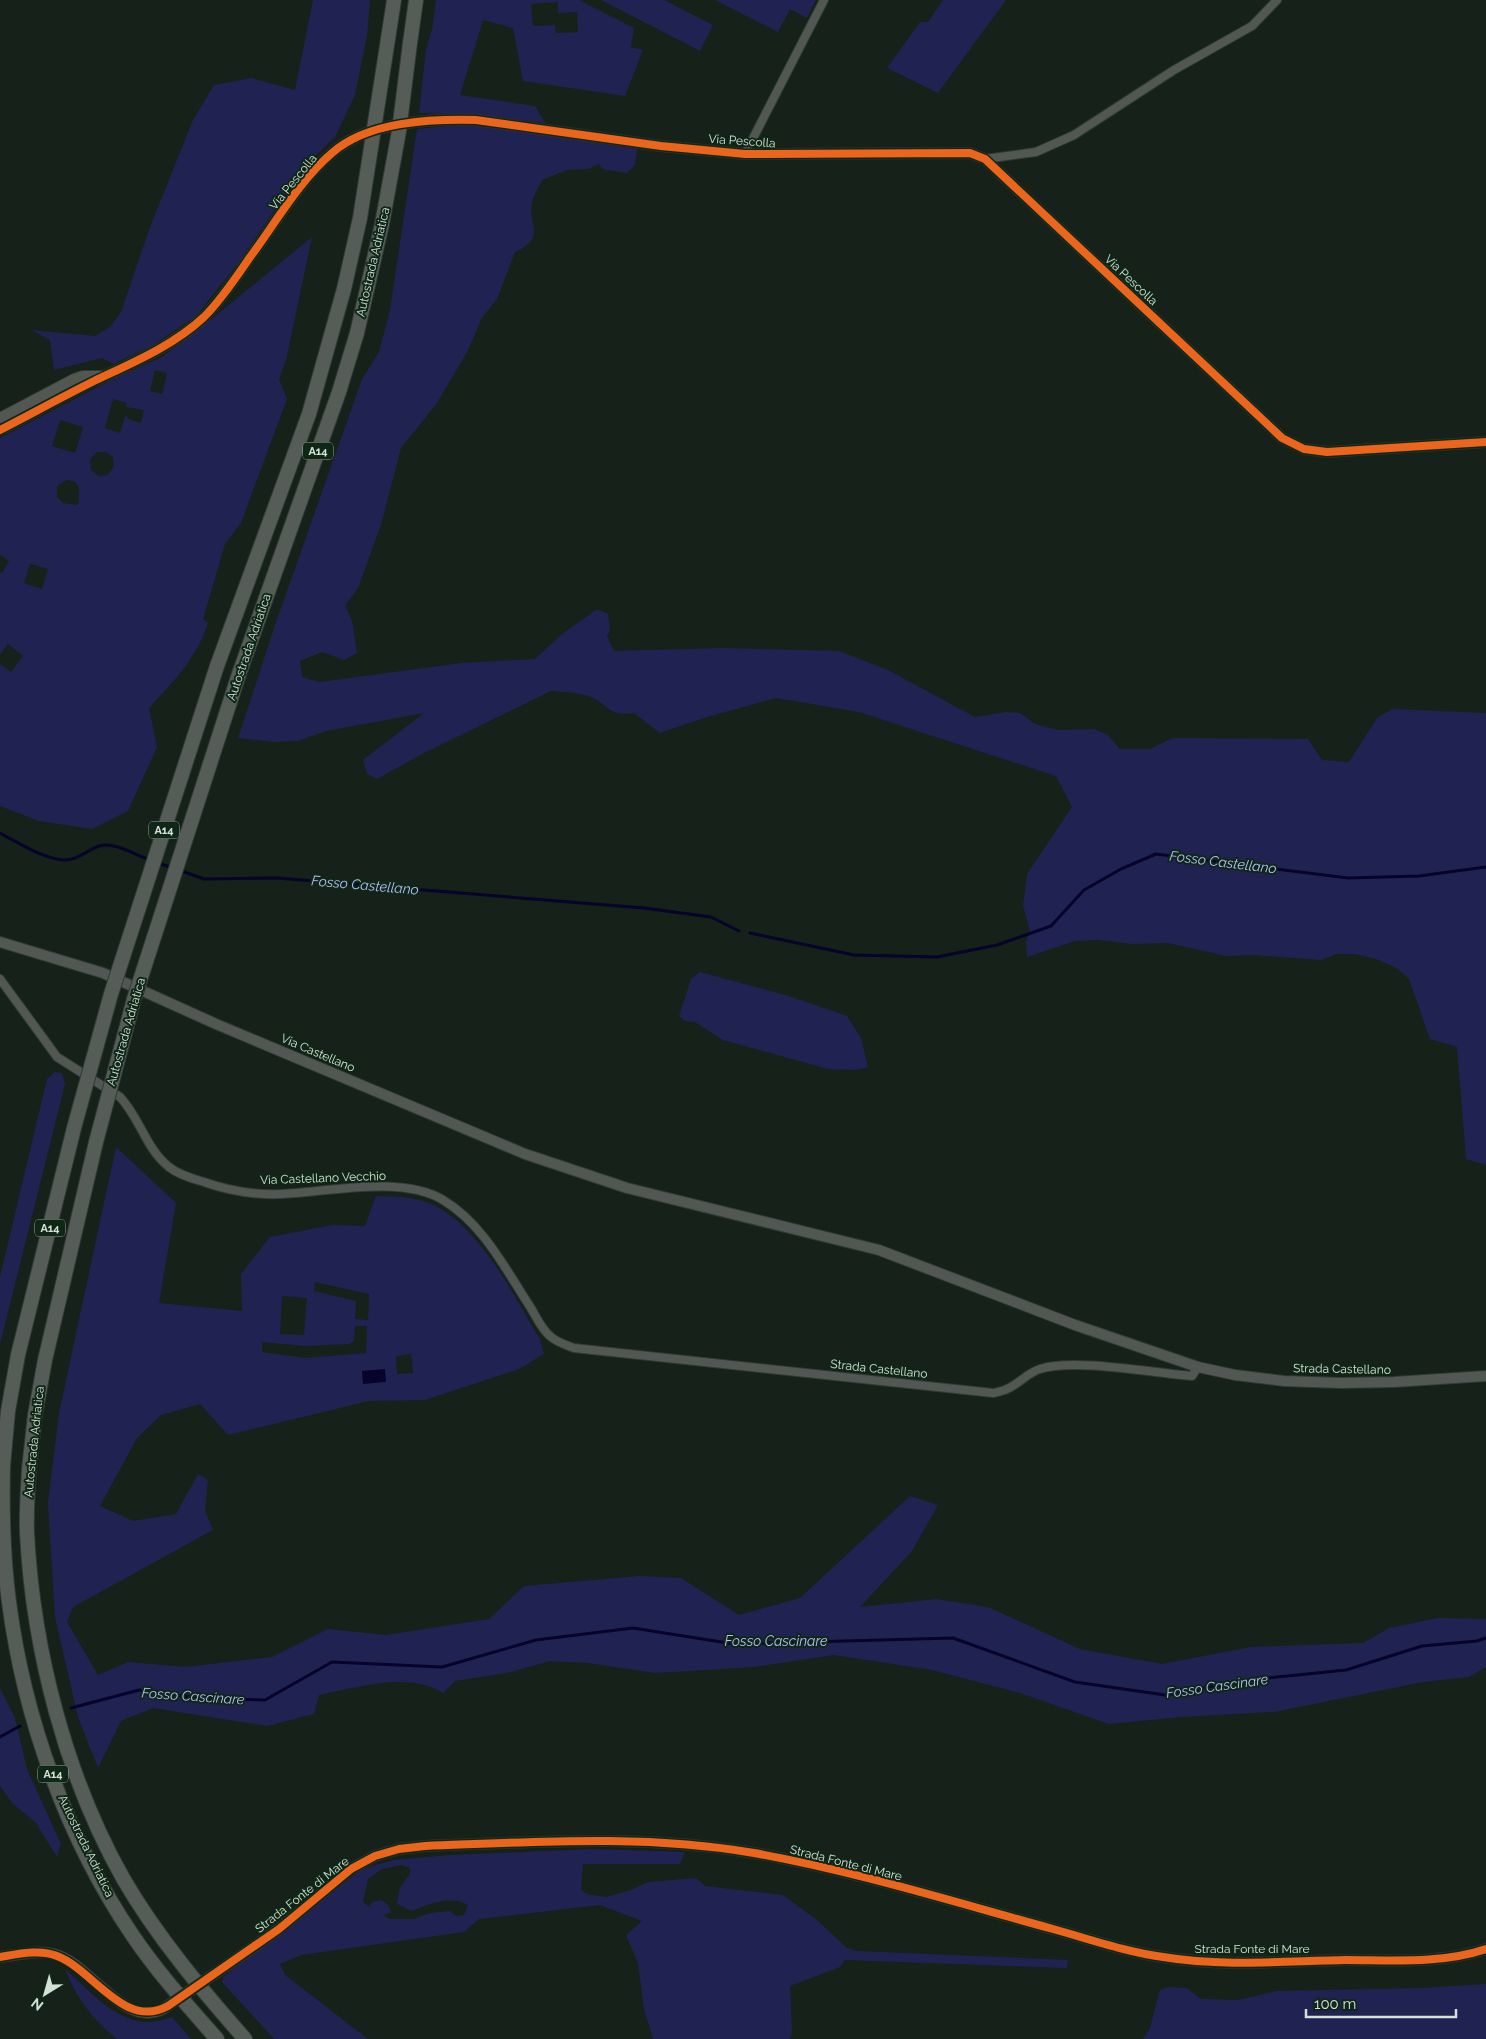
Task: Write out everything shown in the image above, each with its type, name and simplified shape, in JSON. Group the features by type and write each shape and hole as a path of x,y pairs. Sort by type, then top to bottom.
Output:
{"highway":[{"name":"Autostrada Adriatica","path":"217,2039 152,1961 128,1928 91,1862 57,1785 37,1729 20,1664 9,1602 2,1524 3,1466 8,1410 18,1355 74,1128 112,994 217,666 309,414 342,298 360,218 394,0"},
{"name":"Autostrada Adriatica","path":"245,2039 187,1971 155,1928 124,1879 98,1827 70,1754 50,1688 32,1588 27,1532 29,1469 34,1415 44,1360 96,1142 134,1000 239,674 339,392 357,333 382,224 398,130 416,0"}],"street":[{"path":"745,154 824,0"},
{"path":"985,159 1036,152 1074,135 1174,70 1252,26 1277,0"},
{"name":"Via Pescolla","path":"0,430 172,342 205,316 225,292 313,171 333,152 357,137 418,121 476,120 661,146 745,154 962,151 985,159 1282,438 1304,449 1327,452 1486,442"},
{"name":"Via Pescolla","path":"0,418 74,379 95,375 104,376"},
{"name":"Via Castellano","path":"0,942 103,973 163,1001 525,1154 627,1188"},
{"name":"Via Castellano Vecchio","path":"0,979 57,1057 120,1096 140,1122 153,1150 170,1168 190,1178 236,1191 280,1194 391,1187 423,1192 443,1199 472,1222 550,1336"},
{"name":"Strada Castellano","path":"627,1188 879,1250 1075,1325 1198,1367 1235,1375 1284,1381 1341,1383 1394,1382 1486,1376"},
{"name":"Strada Castellano","path":"550,1336 574,1348 993,1393 1008,1389 1033,1372 1061,1365 1121,1368 1192,1376 1198,1367"},
{"name":"Strada Fonte di Mare","path":"0,1957 29,1953 54,1954 75,1965 105,1991 131,2008 149,2014 163,2009 229,1964 279,1929 350,1869 376,1856 399,1849 425,1846 586,1840 698,1845 819,1866 1093,1940 1160,1957 1184,1960 1221,1963 1434,1959 1474,1953 1486,1949"}],"shaded area":[{"path":"313,0 370,0 367,36 355,95 335,137 303,168 239,262 196,316 150,347 113,364 102,358 54,370 50,340 31,330 95,336 110,327 121,312 150,227 193,120 214,85 251,78 295,90"},
{"path":"436,0 579,0 634,28 631,47 643,50 625,96 523,81 513,28 483,20 460,95 535,106 545,123 477,115 419,113 426,49 432,29","holes":["558,2 558,13 577,12 578,32 556,33 555,25 533,26 531,4"]},
{"path":"601,0 664,0 713,25 700,51"},
{"path":"715,0 816,0 807,18 790,9 778,32"},
{"path":"943,0 1006,0 938,93 887,68 920,22 928,22"},
{"path":"459,125 485,126 637,149 635,165 627,173 602,169 599,164 588,169 567,170 542,180 532,202 534,235 531,241 515,252 497,299 482,318 467,352 437,403 401,448 381,525 358,588 345,606 352,620 357,653 344,660 322,652 300,661 302,677 320,682 461,663 535,659 562,634 597,609 608,614 610,631 607,636 614,651 721,648 839,651 888,670 975,717 1006,712 1020,713 1035,724 1058,730 1094,729 1108,735 1120,749 1150,749 1172,738 1308,739 1322,760 1349,762 1377,718 1392,709 1486,713 1486,1165 1466,1159 1457,1047 1430,1039 1409,979 1398,969 1379,960 1355,954 1336,954 1322,960 1253,955 1226,956 1168,943 1133,944 1098,940 1075,941 1027,957 1026,943 1030,930 1023,906 1027,874 1072,807 1056,776 859,712 776,698 707,717 660,733 634,713 613,712 598,700 586,695 551,691 422,754 377,779 367,774 363,760 424,713 326,731 298,741 274,742 238,738 276,622 362,379 379,352 390,310 417,129"},
{"path":"312,237 286,360 279,379 287,399 241,523 225,544 203,619 208,623 203,636 183,669 149,708 157,747 128,811 92,829 39,821 0,806 0,664 11,672 23,656 8,644 0,655 0,572 2,573 9,561 0,555 0,438 117,377 162,357","holes":["155,370 167,373 162,394 150,391","113,399 127,403 126,407 144,410 141,423 128,419 125,416 120,433 105,428","60,420 83,427 75,453 52,446","97,452 106,452 113,457 114,466 108,475 99,476 91,470 90,459","66,480 74,481 79,487 79,502 77,505 63,503 57,497 57,486","30,564 48,569 42,589 24,583"]},
{"path":"700,972 789,996 847,1016 861,1038 868,1067 856,1070 828,1069 723,1040 695,1022 685,1021 679,1016 691,979"},
{"path":"55,1072 62,1073 65,1084 0,1344 0,1277 47,1079"},
{"path":"116,1147 176,1203 159,1303 242,1311 241,1274 270,1237 332,1225 365,1226 376,1196 410,1198 436,1206 455,1219 472,1236 503,1277 540,1339 544,1354 519,1369 425,1400 369,1401 228,1435 200,1404 161,1415 137,1438 100,1506 133,1521 176,1514 198,1474 208,1480 205,1510 213,1530 73,1607 67,1622 98,1675 128,1662 186,1667 272,1657 328,1629 386,1635 489,1619 524,1586 639,1576 681,1578 739,1615 800,1598 910,1496 938,1505 912,1551 860,1607 936,1599 988,1607 1080,1649 1162,1664 1251,1647 1363,1643 1389,1628 1437,1618 1486,1619 1486,1667 1469,1677 1423,1682 1274,1712 1181,1717 1109,1724 1020,1693 932,1670 834,1655 754,1667 655,1673 588,1663 550,1661 507,1673 455,1681 443,1693 429,1686 398,1682 366,1685 319,1695 314,1714 267,1726 153,1708 121,1721 98,1768 78,1717 55,1617 48,1503 59,1413","holes":["315,1282 369,1294 368,1320 355,1319 356,1301 314,1291","282,1296 307,1298 304,1335 280,1334","355,1326 367,1326 366,1353 306,1358 262,1352 262,1342 306,1346 349,1344 354,1341","411,1354 413,1373 397,1374 396,1356"]},
{"path":"385,1369 386,1382 363,1384 362,1371"},
{"path":"0,1688 15,1718 27,1769 61,1844 57,1857 36,1823 13,1804 0,1786"},
{"path":"593,1849 685,1852 680,1864 583,1864 581,1889 586,1894 606,1897 631,1890 648,1882 696,1878 705,1886 783,1895 817,1920 847,1948 857,1951 1068,1960 1067,1968 845,1960 840,1967 790,1986 792,2032 790,2039 653,2039 644,2009 638,1963 626,1935 642,1921 600,1905 479,1919 464,1932 301,1955 280,1964 285,1975 368,2039 274,2039 222,1982 223,1977 362,1869 393,1860 450,1855","holes":["402,1865 410,1868 410,1874 400,1887 397,1904 412,1911 433,1903 447,1901 462,1902 468,1905 464,1915 456,1916 450,1911 430,1913 413,1919 389,1919 384,1915 391,1912 388,1905 382,1900 372,1902 369,1907 363,1902 368,1879 382,1869"]},
{"path":"65,1969 93,1995 114,2011 137,2021 152,2022 172,2017 191,2039 117,2039 86,2008 74,1990"},
{"path":"1486,1984 1486,2039 1143,2039 1150,2028 1160,1990 1169,1987 1187,1988 1201,1999 1238,2000 1276,1991 1422,1988"}],"waterway":[{"name":"Fosso Castellano","path":"0,833 55,859 73,859 99,846 111,845 150,860"},
{"name":"Fosso Castellano","path":"750,933 854,955 937,957 997,945 1051,926 1084,890 1121,869 1156,854 1348,878 1419,876 1486,867"},
{"name":"Fosso Castellano","path":"158,863 173,868"},
{"name":"Fosso Castellano","path":"179,870 204,879 277,878 644,908 711,917 739,931"},
{"name":"Fosso Cascinare","path":"71,1708 139,1690 197,1698 265,1700 332,1662 442,1667 536,1640 633,1628 734,1644 953,1638 1075,1682 1165,1695 1249,1680 1346,1670 1422,1646 1477,1641 1486,1638"},
{"name":"Fosso Cascinare","path":"0,1737 20,1726"}],"cycle path":[{"path":"0,430 152,353 192,327 222,297 308,177 332,153 347,142 363,134 401,124 440,120 476,120 661,146 745,154 970,153 985,159 1282,438 1304,449 1327,452 1486,442"},
{"path":"0,1957 36,1952 57,1956 71,1963 123,2004 137,2010 152,2011 168,2006 279,1929 351,1869 375,1856 399,1849 425,1846 548,1841 672,1843 713,1847 792,1860 904,1888 1121,1949 1186,1960 1231,1963 1417,1960 1452,1957 1486,1949"}]}
